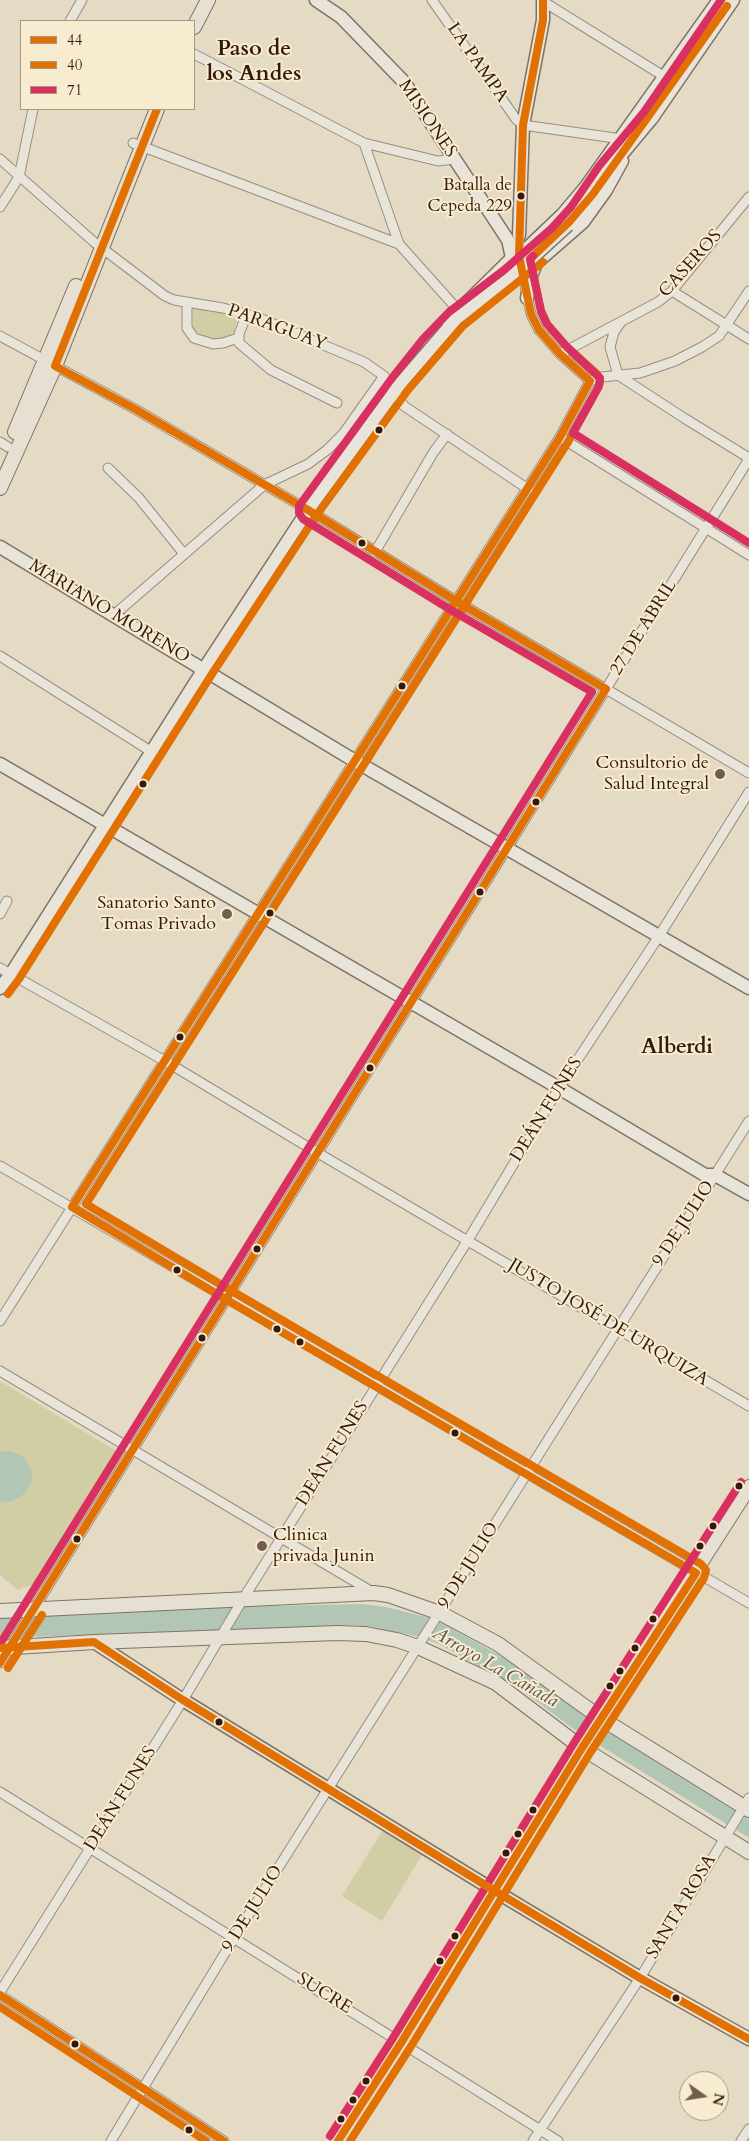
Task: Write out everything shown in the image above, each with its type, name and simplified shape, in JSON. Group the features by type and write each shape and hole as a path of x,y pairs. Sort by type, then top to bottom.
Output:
{"main road":[{"path":"188,20 198,0"},
{"path":"195,25 208,0"},
{"path":"0,488 98,245 137,144 148,110"},
{"path":"137,144 156,110"},
{"path":"0,465 4,444 50,363"},
{"path":"338,2141 401,2043 582,1748 749,1488"},
{"path":"0,1611 374,1593 388,1595 440,1613 512,1653 602,1719 747,1805"},
{"path":"4,1647 219,1637 366,1634 418,1647 496,1683 582,1748 749,1852"}],"street":[{"path":"71,20 82,0"},
{"name":"MISIONES","path":"316,0 341,17 404,82 454,159 511,235 516,257"},
{"name":"LA PAMPA","path":"432,0 516,119 523,125"},
{"path":"457,314 510,278 568,225 626,141 665,77 719,0"},
{"path":"0,988 5,971 43,921 106,826 204,669 308,510 394,392 457,314 562,214 626,141 652,118 733,0"},
{"path":"547,227 534,233 511,235 523,125 543,20 544,1 665,77"},
{"path":"195,55 364,143 438,161 454,159"},
{"path":"0,207 19,177 34,110"},
{"path":"523,125 626,141"},
{"path":"527,298 531,276 536,263 583,222 615,176 626,141"},
{"path":"364,143 400,244 457,314"},
{"path":"137,144 400,244"},
{"name":"PARAGUAY","path":"0,159 98,245 165,296 247,314 356,358 384,376 404,406 528,489"},
{"name":"CASEROS","path":"560,354 658,302 672,291 749,197"},
{"path":"516,257 528,261 546,253"},
{"path":"516,257 518,279 539,330 560,354 590,381"},
{"path":"430,346 518,279"},
{"path":"672,291 749,339"},
{"path":"0,1321 257,912 528,489 560,437 590,381 618,375 640,373 676,361 719,336 749,291"},
{"path":"187,302 187,328 194,338 213,344 238,338"},
{"path":"247,314 238,338 239,343 271,370 336,403"},
{"path":"623,320 614,332 610,347 618,375 749,458"},
{"path":"0,336 135,409 264,484 456,601 749,773"},
{"path":"114,615 264,484 308,464 327,450 343,434 384,376"},
{"path":"375,552 433,454 447,434"},
{"path":"560,437 749,555"},
{"name":"27 DE ABRIL","path":"0,1662 4,1647 34,1610 749,458"},
{"path":"108,468 139,498 184,554"},
{"name":"MARIANO MORENO","path":"0,547 355,761 749,988"},
{"path":"0,656 152,752"},
{"path":"0,764 559,1088 705,1175 715,1176 749,1194"},
{"name":"DEÁN FUNES","path":"0,1994 183,1700 219,1637 281,1537 468,1240 559,1088 659,936 749,792"},
{"path":"0,914 7,901"},
{"name":"JUSTO JOSÉ DE URQUIZA","path":"5,971 165,1061 749,1406"},
{"name":"9 DE JULIO","path":"111,2141 234,1938 749,1120"},
{"path":"0,1166 749,1603"},
{"path":"0,1371 374,1593"},
{"path":"94,1642 183,1700 495,1891 640,1978 749,2039"},
{"name":"SUCRE","path":"0,1792 558,2141"},
{"name":"SANTA ROSA","path":"532,2141 640,1978 724,1838 747,1805"},
{"path":"0,1994 224,2141"},
{"path":"744,2140 749,2129"}],"shaded area":[{"path":"193,307 238,317 234,332 227,337 215,339 205,338 196,333 193,325"},
{"path":"0,1381 118,1452 37,1583 18,1590 0,1575"},
{"path":"383,1830 422,1855 382,1921 342,1896"}],"water":[{"path":"7,1451 25,1458 32,1477 31,1483 24,1494 13,1501 7,1502 0,1501 0,1452"},
{"name":"Arroyo La Cañada","path":"361,1604 386,1607 430,1618 529,1672 582,1714 749,1819 749,1838 575,1730 520,1689 439,1644 419,1637 369,1626 350,1625 0,1638 0,1618 234,1607"}],"transit line":[{"name":"44","path":"338,2141 401,2043 582,1748 696,1573 227,1300 72,1207 560,437 590,381 560,354 539,330 531,314 519,256 523,125 543,20 543,0"},
{"name":"71","path":"0,1644 592,692 451,610 303,519 299,513 299,506 392,378 423,339 449,312 504,270 552,228 571,207 599,166 644,112 721,0"},
{"name":"40","path":"350,2141 410,2048 590,1753 704,1578 706,1570 701,1564 86,1204 568,442 599,386 600,380 597,374 567,347 547,324 541,311 530,259 570,221 593,194 727,6"},
{"name":"44","path":"0,1663 606,689 456,601 308,510 135,409 55,366 157,110"},
{"name":"71","path":"533,256 530,259 541,311 547,324 567,347 600,378 599,386 573,433 749,543"},
{"name":"40","path":"8,994 212,674 316,516 408,390 463,326 543,262"},
{"name":"71","path":"330,2136 393,2038 574,1743 741,1482"},
{"path":"8,1668 42,1615"},
{"path":"0,1648 94,1642 183,1700 495,1891 640,1978 749,2039"},
{"path":"0,1995 224,2141"},
{"path":"0,2007 206,2141"}],"place":[{"name":"Batalla de Cepeda 229","path":"521,196"},
{"name":"Consultorio de Salud Integral","path":"720,774"},
{"name":"Sanatorio Santo Tomas Privado","path":"227,914"},
{"name":"Clinica privada Junin","path":"262,1546"}],"district":[{"name":"Paso de los Andes","path":"254,62"},
{"name":"Alberdi","path":"677,1048"}]}
